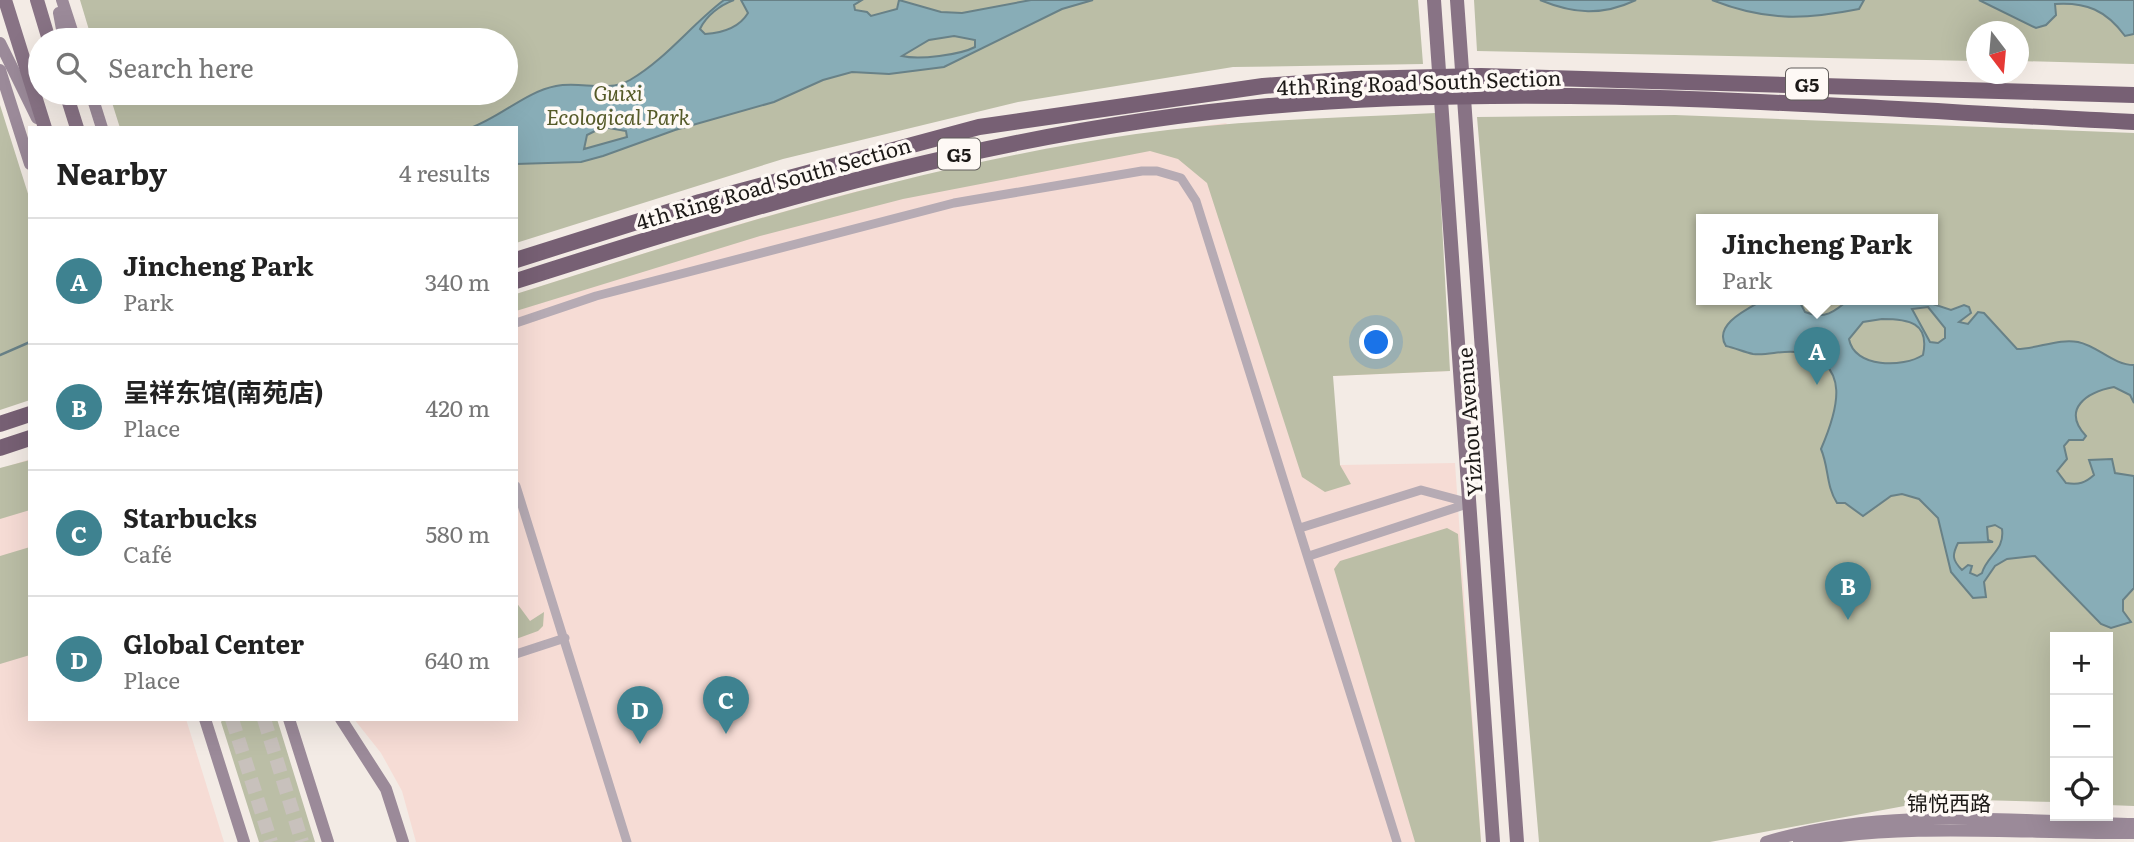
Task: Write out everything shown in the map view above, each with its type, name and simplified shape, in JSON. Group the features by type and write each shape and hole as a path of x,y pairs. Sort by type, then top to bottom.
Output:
{"highway":[{"name":"4th Ring Road South Section","path":"518,259 713,198 979,127 1252,87 1481,76 2134,95"},
{"name":"4th Ring Road South Section","path":"518,280 822,187 929,160 1053,135 1193,115 1302,104 1416,98 1618,98 2134,122"},
{"path":"0,424 28,415"},
{"path":"0,448 28,439"}],"main road":[{"path":"5,0 28,77"},
{"path":"37,0 45,28"},
{"name":"Yizhou Avenue","path":"1434,0 1493,842"},
{"name":"Yizhou Avenue","path":"1457,0 1517,842"},
{"path":"36,105 42,126"},
{"path":"70,105 77,126"}],"street":[{"path":"60,0 63,28"},
{"path":"60,0 70,28"},
{"path":"0,43 28,98"},
{"path":"0,70 28,158"},
{"path":"31,105 42,126"},
{"path":"75,105 78,126"},
{"path":"95,105 101,126"},
{"path":"518,322 596,296 954,203 1142,171 1171,173 1190,188 1196,201 1397,842"},
{"path":"1300,528 1421,491 1470,503"},
{"path":"518,492 627,842"},
{"path":"1309,556 1470,503"},
{"path":"518,653 565,638"},
{"path":"206,721 244,842"},
{"path":"290,721 328,842"},
{"path":"342,721 386,789 403,842"},
{"name":"锦悦西路","path":"1766,842 1834,826 1898,820 2060,833"},
{"name":"锦悦西路","path":"2075,833 2134,824"},
{"name":"锦悦西路","path":"1799,842 1869,831 1937,828 2134,833"}],"shaded area":[{"path":"1226,123 1450,371 1332,376 1340,465 1455,463 1481,842 416,842 402,791 381,753 356,721 518,721 518,293 712,232 850,193 971,165 1133,135"},
{"path":"28,460 28,721 187,721 224,842 0,842 0,469"}],"green space":[{"name":"Guixi Ecological Park","path":"80,0 1418,0 1423,64 1233,67 1018,102 783,159 518,242 518,126 119,126 113,105 518,105 518,28 88,28"},
{"path":"1474,0 2134,0 2134,64 2029,61 2029,21 1966,21 1966,61 1477,51"},
{"path":"0,105 28,194 28,401 0,410"},
{"path":"1436,113 1450,371 1333,376 1340,465 1351,484 1325,492 1302,477 1207,183 1178,159 1150,151 903,199 760,236 518,310 518,293 745,223 900,181 1057,147 1136,134 1286,120"},
{"path":"1675,115 2134,133 2134,806 2113,805 2113,632 2050,632 2050,802 1942,799 1710,842 1539,842 1477,117"},
{"path":"28,461 28,511 0,519 0,468"},
{"path":"1447,528 1458,534 1481,842 1415,842 1334,569 1340,561"},
{"path":"28,548 28,656 0,664 0,556"},
{"path":"518,605 530,621 544,612 543,626 538,631 518,638"},
{"path":"278,721 315,842 259,842 221,722"}],"water":[{"path":"724,0 734,0 710,15 700,29 705,34 723,31 740,22 748,13 741,0 862,0 854,5 855,10 867,12 871,16 897,9 899,0 941,12 962,13 1031,0 1093,0 1062,9 944,67 889,74 852,72 823,80 774,102 675,130 581,162 518,164 518,126 474,126 545,89 565,85 621,84 655,62","holes":["954,36 975,40 975,47 960,52 939,56 902,56 929,40","603,127 626,131 627,137 584,149 587,135"]},
{"path":"1540,0 1636,0 1611,9 1588,11 1565,8"},
{"path":"1712,0 1864,0 1859,9 1802,17 1750,12"},
{"path":"1979,0 2134,0 2134,34 2125,36 2103,14 2076,4 2055,4 2056,15 2046,25 2036,28 2029,25 2029,21 2022,21"},
{"path":"1754,305 1801,305 1805,312 1824,315 1842,305 1936,305 1951,310 1964,305 1969,307 1971,313 1959,322 1968,324 1978,312 1984,313 2017,349 2071,341 2092,347 2119,362 2134,365 2134,403 2130,395 2114,387 2095,393 2080,403 2076,418 2086,436 2083,440 2069,440 2064,446 2067,459 2057,471 2066,483 2082,483 2094,475 2089,460 2112,459 2115,473 2134,476 2134,588 2123,600 2123,611 2131,622 2111,628 2101,624 2035,556 2007,559 1995,566 1984,582 1986,597 1973,598 1951,572 1938,518 1919,499 1902,494 1891,496 1863,516 1845,503 1837,503 1821,449 1835,404 1834,377 1827,366 1814,357 1796,352 1753,354 1726,346 1724,331 1742,312","holes":["1928,307 1945,328 1945,338 1938,343 1930,342 1912,309","1882,319 1908,322 1920,329 1923,335 1923,355 1892,363 1880,363 1860,356 1849,339 1863,322","1995,525 2002,529 2001,543 1982,573 1977,576 1970,573 1972,566 1968,565 1962,570 1956,563 1954,554 1958,543 1993,542 1988,540 1987,527"]}],"waterway":[{"path":"0,355 28,343"}],"tunnel":[{"path":"233,721 271,842"},
{"path":"265,721 302,842"}],"place":[{"name":"Jincheng Park","path":"1817,385"},
{"name":"呈祥东馆(南苑店)","path":"1848,620"},
{"name":"Starbucks","path":"726,734"},
{"name":"Global Center","path":"640,744"}]}
